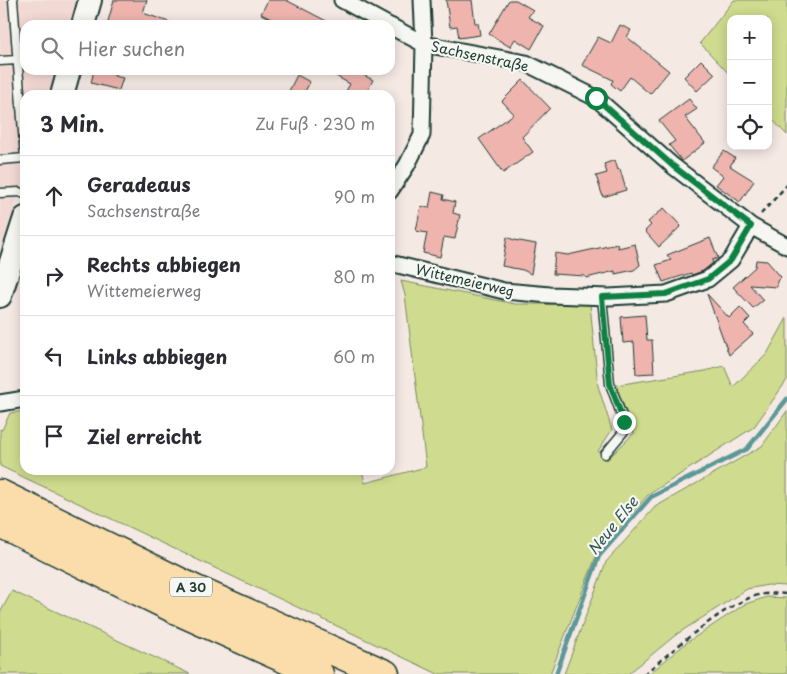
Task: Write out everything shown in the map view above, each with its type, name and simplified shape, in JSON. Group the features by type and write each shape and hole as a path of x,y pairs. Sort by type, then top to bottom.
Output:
{"highway":[{"name":"A 30","path":"0,494 196,590 385,674"},
{"name":"A 30","path":"0,524 183,613 319,674"}],"main road":[{"path":"84,20 90,0"},
{"path":"63,90 68,75"},
{"path":"0,296 5,267 20,232"}],"street":[{"name":"Sachsenstraße","path":"342,0 380,20"},
{"path":"395,183 407,165 422,135 424,44 422,0"},
{"name":"Sachsenstraße","path":"395,28 424,44 526,64 596,98 673,166 751,226 787,246"},
{"name":"Wittemeierweg","path":"395,264 504,291 602,297 666,294 708,279 731,260 751,226"},
{"path":"0,402 20,400"}],"lane":[{"path":"13,0 20,97"},
{"path":"0,61 17,60"},
{"path":"0,160 20,158"},
{"path":"0,193 20,192"},
{"path":"602,297 610,384 624,422 625,430 605,454"}],"path":[{"path":"751,226 787,185"},
{"path":"644,674 714,618 749,598 772,593 787,594"}],"shaded area":[{"path":"0,0 76,0 70,20 20,20 20,75 55,75 50,90 20,90 20,190 0,252"}],"green space":[{"path":"734,0 787,0 787,135 772,119 772,15 727,15 727,72 700,43"},
{"path":"401,281 515,304 590,304 598,386 612,430 598,451 607,460 634,433 616,385 705,371 724,366 733,387 767,354 787,318 787,380 754,427 648,495 597,554 550,674 438,674 0,466 0,429 2,430 10,413 20,412 20,475 363,475 365,483 426,467 405,295"},
{"path":"787,411 787,586 768,585 747,589 677,634 628,674 564,674 606,562 655,507 762,446"},
{"path":"12,591 190,674 0,674 0,613"},
{"path":"767,597 787,598 787,674 649,674 686,643 745,604"}],"building":[{"path":"114,0 147,0 143,13 163,20 108,20"},
{"path":"268,0 286,0 324,20 273,20 261,14"},
{"path":"446,0 472,0 475,23 478,23 480,35 459,38 457,26 450,27"},
{"path":"509,0 516,0 533,10 528,17 544,26 531,49 515,39 510,47 489,34"},
{"path":"620,25 631,30 627,37 669,71 650,94 630,77 620,91 611,84 613,80 582,65 598,37 611,43"},
{"path":"701,60 715,74 697,91 684,77"},
{"path":"93,75 114,75 123,78 119,90 91,83"},
{"path":"297,75 310,82 306,90 290,90"},
{"path":"334,75 364,75 373,80 368,90 347,90 350,84"},
{"path":"523,80 550,108 522,137 533,152 503,173 479,139 514,114 502,101"},
{"path":"689,99 697,109 685,117 705,143 682,161 669,145 675,141 659,121"},
{"path":"724,151 735,158 730,166 754,181 740,202 716,185 723,176 711,167"},
{"path":"615,160 618,170 620,169 626,190 603,197 596,176 607,173 604,164"},
{"path":"432,192 444,195 443,199 455,202 453,213 460,215 455,239 444,237 440,257 423,253 427,233 416,231 421,206 429,208"},
{"path":"664,208 681,226 659,247 645,231 651,225 648,222"},
{"path":"507,237 536,244 531,274 523,270 502,266"},
{"path":"710,238 718,258 712,260 713,263 703,271 663,282 656,265 671,260 667,255"},
{"path":"617,244 618,248 635,244 640,265 634,270 615,274 615,271 586,278 585,276 553,274 555,253 568,255"},
{"path":"756,260 767,261 781,277 777,281 777,287 750,285 763,300 753,308 733,287 755,267"},
{"path":"707,294 729,318 740,307 750,318 744,324 753,334 729,355"},
{"path":"645,315 647,340 652,340 654,373 636,374 634,342 623,343 621,317"}],"waterway":[{"name":"Neue Else","path":"556,674 599,556 651,497 747,449 787,399"}],"route":[{"path":"596,98 673,166 751,226 731,260 708,279 666,294 602,297 610,384 624,422"}]}
